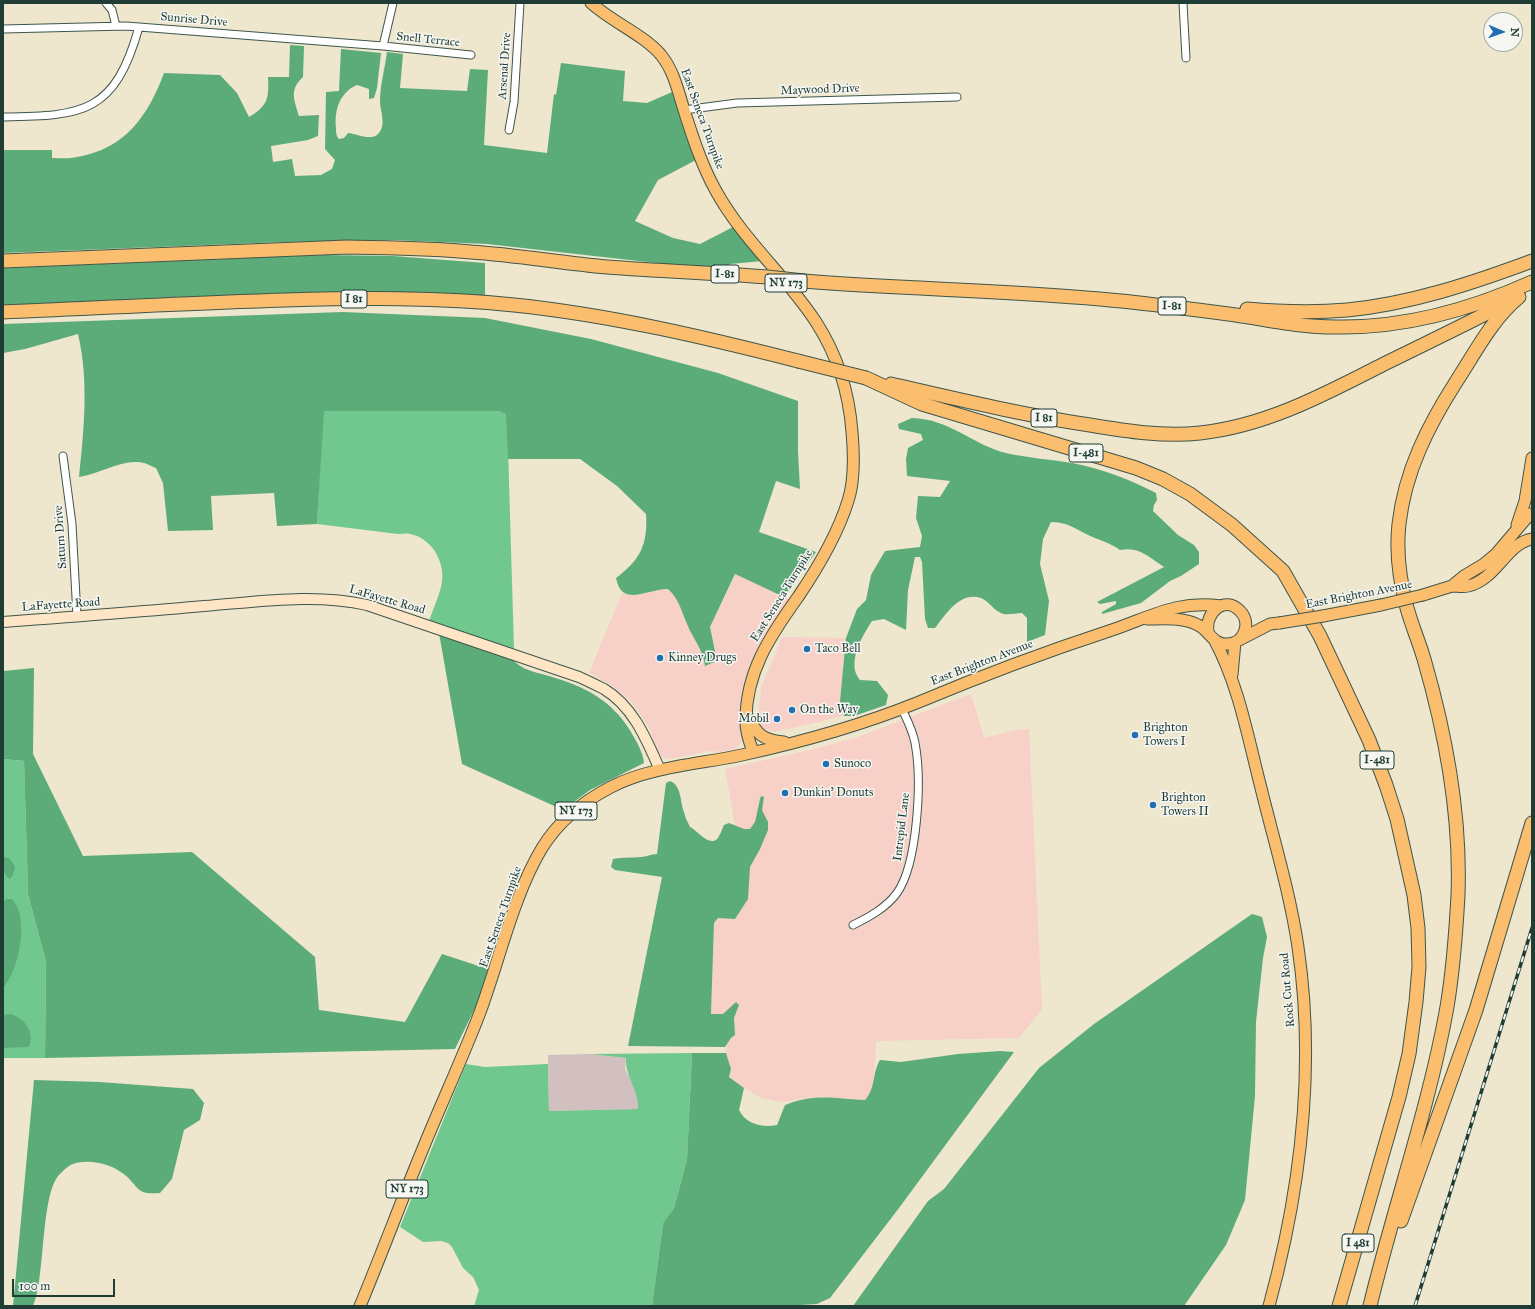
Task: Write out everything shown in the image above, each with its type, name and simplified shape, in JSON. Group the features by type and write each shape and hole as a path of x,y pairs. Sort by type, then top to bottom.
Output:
{"highway":[{"name":"I-81","path":"3,261 347,247 471,252 577,264 683,273 717,273 804,281 1011,293 1151,304 1305,325 1344,327 1419,320 1448,314 1495,299 1532,282"},
{"path":"1011,293 1068,291 1117,294 1261,310 1301,312 1346,310 1386,304 1424,295 1532,261"},
{"path":"1371,1306 1386,1238 1408,1167 1429,1087 1447,1007 1458,897 1458,853 1451,783 1424,659 1407,608 1402,582 1398,544 1399,524 1405,490 1414,459 1430,427 1495,322 1509,305 1532,291"},
{"name":"I 81","path":"3,312 352,298 460,301 514,305 637,323 702,336 866,378 1045,418 1153,434 1199,433 1257,421 1328,393 1520,297"},
{"name":"I-481","path":"866,378 922,404 1136,468 1164,479 1190,494 1232,525 1283,571 1320,636 1369,740 1397,820 1414,895 1418,928 1419,967 1413,1028 1401,1090 1376,1179"},
{"name":"I 481","path":"1371,1306 1476,1010 1532,824"},
{"name":"I 481","path":"1339,1306 1376,1179"}],"main road":[{"name":"East Seneca Turnpike","path":"360,1306 424,1147 475,1026 521,892 533,863 545,844 563,822 581,806 621,783 660,770 752,752 747,731 747,715 748,694 753,671 766,643 816,566 840,524 849,499 853,464 850,407 842,374 822,331 792,290 734,220 716,191 701,158 674,78 660,55 648,43 602,13 591,3"},
{"path":"1512,536 1525,501 1532,458"},
{"path":"1531,512 1532,528"},
{"name":"East Brighton Avenue","path":"1452,586 1464,576 1484,564 1512,536 1531,512"},
{"name":"East Brighton Avenue","path":"1244,616 1255,621 1275,623 1381,605 1452,586 1468,586 1483,579 1504,561 1515,547 1527,540 1532,539"},
{"name":"East Brighton Avenue","path":"752,752 791,743 880,718 1052,651 1142,619 1167,608 1201,603 1222,606"},
{"path":"1142,619 1186,620 1199,625 1208,631 1215,641 1227,644 1237,641 1246,629 1244,616 1234,607 1222,606 1211,613 1207,625 1208,631"},
{"name":"East Brighton Avenue","path":"1237,641 1275,623"},
{"name":"Rock Cut Road","path":"1215,641 1232,676 1286,882 1298,947 1302,984 1306,1054 1301,1149 1291,1218 1269,1306"},
{"name":"Rock Cut Road","path":"1232,676 1237,641"},
{"path":"747,715 757,732 762,737 770,741 791,743"}],"street":[{"path":"106,3 112,10 116,26"},
{"path":"383,46 393,3"},
{"name":"Arsenal Drive","path":"510,130 514,102 520,3"},
{"path":"1183,3 1186,58"},
{"name":"Sunrise Drive","path":"3,29 116,26 383,46"},
{"path":"3,117 66,114 81,110 101,98 117,83 122,75 132,52 139,28"},
{"name":"Snell Terrace","path":"383,46 471,55"},
{"name":"Maywood Drive","path":"684,110 737,103 957,97"},
{"name":"Saturn Drive","path":"63,456 72,524 77,616"},
{"name":"LaFayette Road","path":"3,622 302,599 346,600 367,605 579,677 606,690 624,706 644,733 660,770"},
{"name":"Intrepid Lane","path":"853,925 889,902 902,884 910,862 918,797 918,761 915,741 902,709"}],"shaded area":[{"path":"736,574 790,600 776,617 759,645 749,673 742,741 735,749 721,752 710,751 669,759 664,758 659,754 649,727 632,703 612,686 589,673 622,593 632,596 655,589 668,589 675,595 681,606 687,624 704,655 705,665 717,661 710,627"},
{"path":"782,637 846,638 840,701 844,716 775,732 764,730 760,725 758,719 761,688"},
{"path":"971,694 984,738 1015,730 1029,729 1042,1009 1019,1038 876,1041 874,1082 871,1093 865,1100 815,1097 781,1102 761,1098 734,1082 729,1076 731,1069 726,1053 727,1043 711,1014 714,923 718,918 730,845 735,825 725,769 855,738"},
{"path":"590,1054 626,1058 625,1069 638,1095 638,1109 549,1111 548,1055"}],"green space":[{"path":"290,45 304,46 303,77 294,91 294,100 299,116 319,115 318,136 308,140 271,146 273,162 292,159 295,176 321,175 332,169 335,160 325,149 326,92 339,91 341,49 381,53 377,88 374,98 369,99 369,89 357,85 346,92 339,102 336,115 336,134 339,139 344,138 348,133 372,137 378,134 381,130 383,122 380,95 387,52 403,54 400,88 467,91 470,69 488,70 484,145 547,153 554,94 556,95 561,63 625,71 623,101 647,103 672,92 696,160 658,180 635,221 673,238 700,244 733,227 762,261 730,264 728,271 487,244 392,240 284,242 3,253 3,150 52,150 52,158 68,158 94,153 109,147 132,128 142,116 158,89 164,73 220,75 237,93 249,117 260,109 266,101 268,77 289,77"},
{"path":"324,255 393,256 485,263 485,300 361,291 3,305 3,268"},
{"path":"343,312 485,318 591,339 718,373 798,401 800,489 776,481 759,532 816,552 784,597 735,574 710,627 717,661 705,666 698,644 689,629 675,597 668,589 629,595 619,587 616,578 637,558 644,543 646,535 646,514 617,486 580,459 508,459 506,414 498,411 324,411 317,524 277,526 274,493 211,496 213,530 168,531 163,483 156,468 143,463 131,462 79,477 84,423 84,369 78,334 25,349 3,353 3,324"},
{"path":"323,411 498,411 507,414 514,649 429,621 440,591 442,570 436,554 425,541 409,534 317,524"},
{"path":"912,418 926,419 949,427 982,444 1006,453 1072,463 1093,468 1126,479 1156,493 1157,500 1153,511 1178,535 1194,545 1199,552 1199,564 1181,576 1170,581 1141,603 1102,614 1102,612 1116,604 1116,601 1100,604 1097,602 1164,567 1144,553 1127,549 1120,550 1069,525 1051,522 1043,539 1040,564 1049,601 1045,635 1027,642 1027,618 1022,613 1003,614 998,612 981,598 966,598 960,601 954,605 935,628 928,628 925,619 922,562 920,557 915,557 908,590 906,630 884,619 872,621 860,642 855,658 856,673 860,680 877,681 888,695 886,705 854,716 844,716 840,701 846,638 857,609 866,600 871,575 885,551 920,547 922,536 916,518 918,496 940,497 950,481 907,476 906,459 908,448 923,440 921,434 899,429 898,424"},
{"path":"439,633 511,658 524,668 574,684 596,696 615,711 631,732 639,747 644,763 590,790 563,810 462,764"},
{"path":"34,668 33,754 83,856 192,852 315,957 319,1010 405,1022 442,954 491,970 482,994 455,1049 45,1058 46,962 28,894 24,761 3,759 4,671"},
{"path":"3,759 24,761 28,894 46,962 45,1058 3,1058 3,871 4,872 9,858 3,856"},
{"path":"670,781 674,783 679,790 685,816 690,827 710,841 717,839 724,825 729,823 744,829 750,829 755,822 761,796 764,797 762,810 768,822 768,830 750,867 748,899 735,919 718,918 714,923 711,1014 723,1014 736,1002 739,1005 734,1018 735,1035 725,1047 628,1046 662,877 615,870 611,867 613,859 643,857 657,854 666,783"},
{"path":"3,856 9,858 15,866 13,875 10,879 4,872"},
{"path":"6,899 12,899 17,908 20,918 21,931 18,957 9,980 3,988 3,903"},
{"path":"1252,914 1262,917 1267,937 1263,958 1256,1022 1255,1096 1245,1200 1226,1245 1184,1306 853,1306 928,1201 944,1189 1039,1068 1094,1024"},
{"path":"10,1014 24,1022 30,1031 31,1041 29,1047 3,1048 3,1015"},
{"path":"1000,1051 1014,1052 899,1208 830,1298 817,1304 785,1306 652,1306 663,1223 674,1208 687,1159 692,1053 726,1053 731,1069 729,1077 744,1088 739,1110 742,1115 750,1122 755,1124 771,1126 777,1125 785,1105 796,1101 816,1098 865,1100 871,1091 880,1060 901,1062 958,1054"},
{"path":"692,1053 687,1159 674,1208 663,1223 652,1306 474,1306 479,1290 473,1277 463,1268 452,1247 448,1243 441,1241 423,1242 400,1227 466,1064 485,1067 548,1064 549,1111 638,1109 638,1102 626,1065 626,1058 590,1054"},
{"path":"34,1080 100,1082 193,1089 204,1103 200,1120 184,1130 172,1179 160,1193 142,1192 120,1171 100,1163 79,1162 70,1165 61,1173 54,1182 46,1215 40,1275 33,1306 13,1306"}],"railway":[{"path":"1415,1306 1532,928"}],"place":[{"name":"Taco Bell","path":"807,649"},
{"name":"Kinney Drugs","path":"660,658"},
{"name":"On the Way","path":"792,710"},
{"name":"Mobil","path":"777,719"},
{"name":"Brighton Towers I","path":"1135,735"},
{"name":"Sunoco","path":"826,764"},
{"name":"Dunkin' Donuts","path":"785,793"},
{"name":"Brighton Towers II","path":"1153,805"}]}
